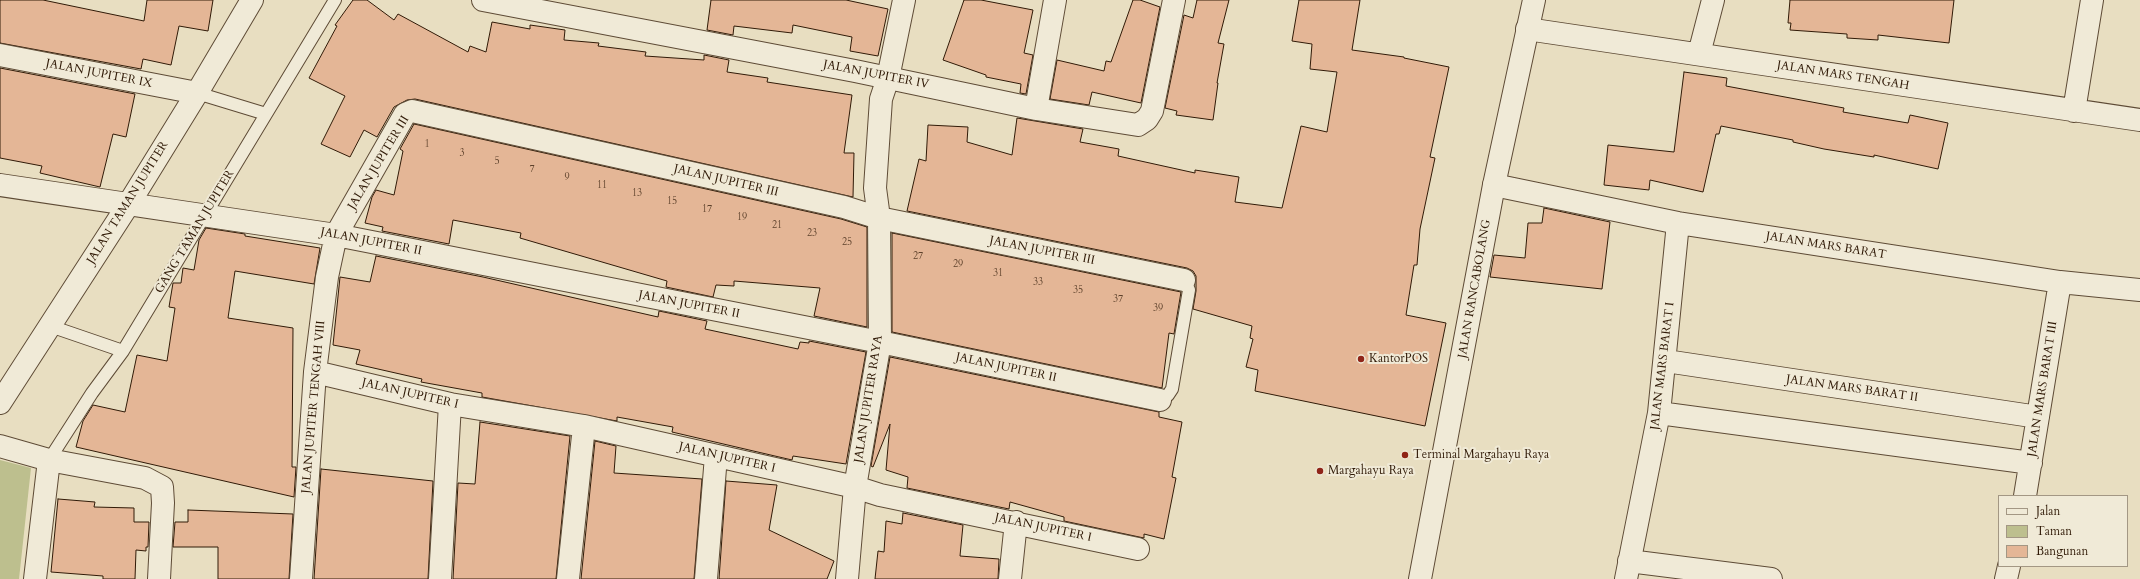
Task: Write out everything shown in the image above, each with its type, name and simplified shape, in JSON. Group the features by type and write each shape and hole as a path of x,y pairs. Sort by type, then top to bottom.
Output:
{"street":[{"name":"JALAN TAMAN JUPITER","path":"0,403 128,205 252,0"},
{"name":"JALAN JUPITER IV","path":"484,0 888,78 1036,109 1138,125 1146,119 1152,111 1174,0"},
{"name":"JALAN JUPITER RAYA","path":"847,579 855,486 880,342 879,218 890,189 895,102 888,78 904,0"},
{"path":"1036,109 1055,0"},
{"name":"JALAN RANCABOLANG","path":"1420,579 1537,30 1534,0"},
{"path":"1699,54 1713,0"},
{"path":"2074,111 2092,0"},
{"name":"JALAN MARS TENGAH","path":"1537,30 2140,120"},
{"name":"JALAN JUPITER IX","path":"0,55 197,93"},
{"name":"JALAN JUPITER III","path":"336,235 405,114 412,111 844,207 879,218 1184,280"},
{"name":"JALAN JUPITER II","path":"0,185 336,235 880,342 1160,400"},
{"name":"JALAN MARS BARAT","path":"1504,188 1678,223 2060,282 2140,290"},
{"name":"JALAN MARS BARAT I","path":"1627,570 1660,413 1678,223"},
{"name":"JALAN JUPITER TENGAH VIII","path":"301,579 315,372 327,277 336,235"},
{"name":"JALAN MARS BARAT III","path":"2025,495 2060,282"},
{"name":"JALAN MARS BARAT II","path":"1666,361 2038,417"},
{"name":"JALAN JUPITER I","path":"315,372 450,404 584,426 855,486 880,495 1016,522 1138,549"},
{"path":"440,579 450,404"},
{"path":"1660,413 2031,463"},
{"path":"568,579 584,426"},
{"path":"0,446 49,460 145,478 162,486 163,503 159,579"},
{"path":"706,579 716,456"},
{"path":"35,579 49,460"},
{"path":"1010,579 1016,522"},
{"path":"2006,579 2009,567"},
{"path":"1627,570 1771,579"}],"lane":[{"name":"GANG TAMAN JUPITER","path":"49,460 92,393 123,351 210,216 266,114 335,0"},
{"path":"197,93 266,114"},
{"path":"1160,400 1168,396 1172,389 1189,290 1184,280"},
{"path":"50,326 123,351"}],"green space":[{"path":"0,460 31,468 19,579 0,579"}],"building":[{"path":"0,0 43,0 144,21 147,0 213,0 208,31 179,26 171,65 143,59 141,69 0,43"},
{"path":"353,0 367,0 394,20 398,14 468,52 470,46 486,52 492,22 530,29 530,25 565,30 564,40 599,43 598,46 646,52 645,56 704,60 704,55 729,60 727,72 768,78 767,82 852,95 844,153 854,153 853,197 415,99 407,100 394,107 377,137 364,130 350,157 321,144 345,96 309,78 337,26 335,25"},
{"path":"711,0 846,0 888,9 878,56 850,51 852,37 793,25 792,33 734,26 733,35 707,30"},
{"path":"964,0 981,0 1033,10 1024,53 1033,55 1026,94 1020,93 1021,84 986,77 986,75 943,60"},
{"path":"1133,0 1140,0 1160,7 1141,103 1092,92 1089,105 1050,99 1057,60 1104,71 1106,61 1111,62"},
{"path":"1197,0 1229,0 1218,43 1224,44 1217,83 1213,120 1176,115 1177,111 1165,108 1184,15 1193,18"},
{"path":"1299,0 1360,0 1352,50 1404,57 1449,67 1430,157 1435,158 1420,229 1417,265 1414,265 1406,315 1446,323 1425,426 1255,391 1258,370 1246,367 1253,339 1250,338 1252,326 1193,309 1196,291 1196,276 1193,271 1187,268 907,211 919,159 926,161 928,125 968,127 967,142 1012,155 1017,118 1083,129 1080,142 1119,149 1118,156 1195,173 1195,170 1239,177 1235,202 1282,208 1301,126 1327,132 1337,72 1310,69 1312,44 1292,41"},
{"path":"1790,0 1954,0 1949,43 1878,35 1878,40 1847,38 1847,34 1790,30 1791,23 1788,23"},
{"path":"0,68 135,94 126,137 113,134 100,187 40,173 42,166 0,158"},
{"path":"1684,72 1727,78 1726,86 1844,108 1843,112 1908,123 1910,115 1948,123 1938,169 1874,155 1874,157 1824,149 1793,142 1793,140 1721,126 1719,134 1716,134 1703,192 1650,180 1649,190 1604,185 1608,145 1674,152"},
{"path":"414,124 841,219 867,227 867,327 814,316 820,288 734,281 734,286 716,285 713,297 666,287 667,281 520,238 521,233 453,220 449,244 382,231 383,227 365,223 372,197 376,190 394,195 403,151 400,149"},
{"path":"1544,208 1610,222 1602,289 1490,277 1494,255 1525,258 1528,223 1542,223"},
{"path":"206,228 320,248 314,284 235,271 228,318 293,328 292,467 296,467 294,497 76,447 83,421 93,405 125,412 137,355 167,361 175,308 169,307 173,283 181,283 183,268 194,270 199,240"},
{"path":"892,233 1181,292 1174,334 1169,333 1162,388 892,332"},
{"path":"376,256 483,277 658,317 659,311 707,321 705,329 798,349 800,342 809,343 809,341 866,352 846,464 793,456 792,460 672,432 673,427 617,417 617,421 482,397 482,393 421,382 422,379 356,364 360,350 333,345 340,277 370,282"},
{"path":"890,357 1159,412 1159,417 1182,422 1172,477 1176,478 1164,539 1144,534 1144,538 1064,521 1064,517 1010,502 1009,509 907,488 908,477 886,470 890,424 873,467 871,466"},
{"path":"480,422 570,436 556,579 453,579 458,483 475,484"},
{"path":"595,441 616,446 614,473 702,479 694,579 581,579"},
{"path":"321,469 433,481 428,579 314,579"},
{"path":"726,481 777,485 769,530 834,561 827,579 719,579"},
{"path":"58,499 95,502 94,507 134,508 134,522 149,522 148,547 146,547 146,551 136,550 135,579 103,579 103,576 51,572"},
{"path":"188,510 293,514 289,579 218,579 218,547 173,547 175,522 188,522"},
{"path":"903,513 963,525 960,556 999,559 998,579 875,579 878,551 884,552 886,521 902,524"}],"place":[{"name":"KantorPOS","path":"1361,359"},
{"name":"Terminal Margahayu Raya","path":"1405,455"},
{"name":"Margahayu Raya","path":"1320,471"}]}
